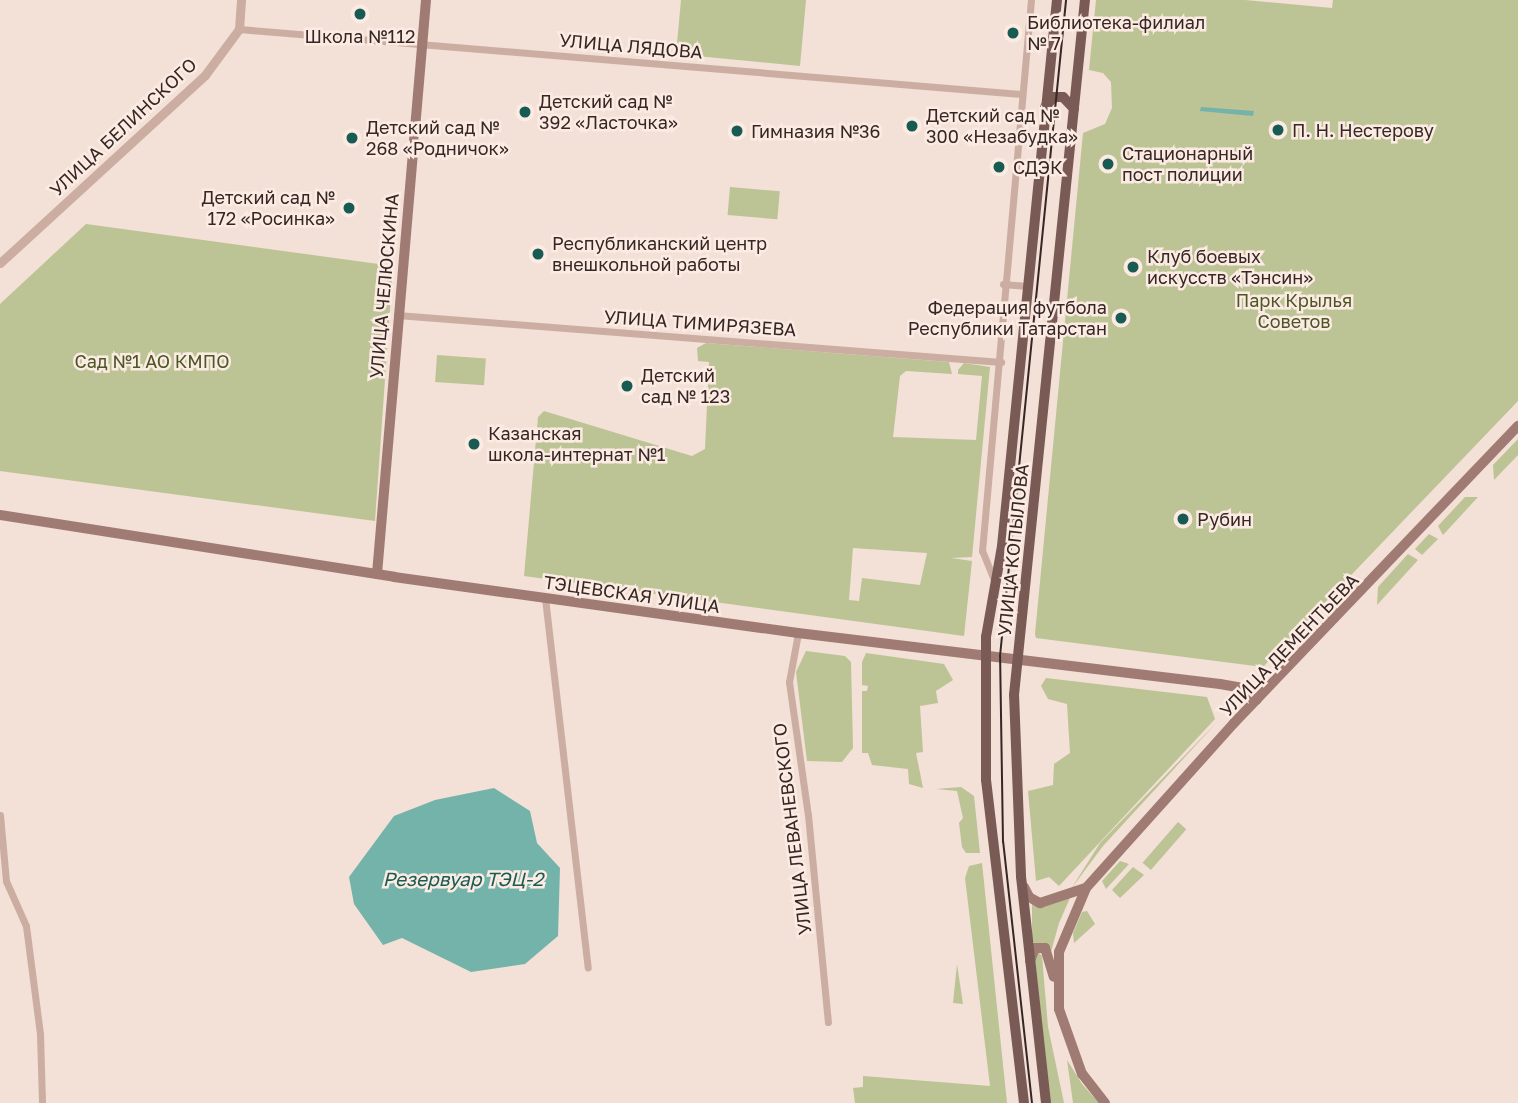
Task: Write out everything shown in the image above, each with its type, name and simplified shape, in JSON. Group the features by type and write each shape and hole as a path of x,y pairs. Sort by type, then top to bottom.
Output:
{"main road":[{"name":"УЛИЦА ЧЕЛЮСКИНА","path":"377,574 426,0"},
{"name":"УЛИЦА КОПЫЛОВА","path":"1024,1103 986,780 986,655 994,580 1002,547 1057,0"},
{"name":"УЛИЦА КОПЫЛОВА","path":"1045,1103 1021,882 1013,737 1085,0"},
{"path":"1045,110 1049,101 1063,97 1074,112"},
{"name":"УЛИЦА ДЕМЕНТЬЕВА","path":"1086,888 1257,700 1518,426"},
{"name":"ТЭЦЕВСКАЯ УЛИЦА","path":"0,515 377,574 798,634 1019,657 1232,686 1251,692 1257,700"},
{"path":"1021,882 1029,897 1040,903 1056,901 1086,888"},
{"path":"1057,989 1061,945 1086,888"},
{"path":"1029,965 1035,948 1045,948 1057,989 1068,1045 1082,1074 1105,1103"}],"street":[{"path":"239,29 241,0"},
{"name":"УЛИЦА КОПЫЛОВА","path":"994,580 982,551 1001,362 1003,285 1031,0"},
{"name":"УЛИЦА ЛЯДОВА","path":"239,29 1021,94"},
{"name":"УЛИЦА БЕЛИНСКОГО","path":"0,263 205,75 239,29"},
{"path":"1003,285 1027,286"},
{"name":"УЛИЦА ТИМИРЯЗЕВА","path":"397,316 1001,362"},
{"path":"545,598 588,968"},
{"name":"УЛИЦА ЛЕВАНЕВСКОГО","path":"798,634 789,682 808,815 828,1022"},
{"path":"0,815 6,881 26,926 40,1034 41,1103"}],"green space":[{"path":"681,0 806,0 800,66 676,54"},
{"name":"Парк Крылья Советов","path":"1096,0 1245,0 1332,8 1333,0 1518,0 1518,401 1263,667 1036,638 1083,133 1105,124 1112,108 1111,82 1103,73 1089,70"},
{"path":"730,187 780,191 777,219 728,215"},
{"name":"Сад №1 АО КМПО","path":"86,224 393,266 375,521 0,471 0,304"},
{"path":"706,343 949,362 952,374 906,371 900,376 893,437 976,440 982,376 958,374 958,370 964,363 990,367 972,557 951,558 972,561 964,636 524,576 538,417 544,411 692,456 705,449 709,362 698,361 697,348","holes":["853,548 927,553 920,585 862,578 859,601 849,600"]},
{"path":"437,355 486,358 484,385 435,382"},
{"path":"1518,439 1518,455 1494,480 1493,465"},
{"path":"1465,497 1478,497 1443,535 1438,526"},
{"path":"1429,534 1438,539 1422,555 1415,549"},
{"path":"1408,554 1418,560 1377,605 1378,587"},
{"path":"806,651 845,656 851,662 853,748 842,762 807,761 796,672"},
{"path":"866,653 944,664 953,680 936,691 938,703 920,706 923,752 916,753 923,788 909,784 908,769 872,765 868,753 862,753 862,691 867,691 868,686 862,685 862,662"},
{"path":"1046,678 1207,697 1215,719 1059,886 1049,877 1036,881 1028,791 1053,785 1054,764 1070,753 1067,704 1048,699 1041,686"},
{"path":"1219,720 1103,846 1071,889 1100,843"},
{"path":"961,787 974,796 980,853 966,853 962,847 959,823 963,818 957,791 936,789"},
{"path":"1178,822 1186,829 1151,870 1143,863"},
{"path":"1120,861 1129,864 1106,889 1102,881"},
{"path":"982,863 1007,1103 855,1103 853,1088 863,1087 863,1076 990,1086 965,878 969,866"},
{"path":"1133,867 1144,875 1120,898 1112,890"},
{"path":"1070,898 1059,923 1049,959 1047,946 1032,942 1032,902 1048,905"},
{"path":"1087,911 1095,924 1074,943 1073,933 1082,912"},
{"path":"1037,951 1042,956 1048,1027 1064,1103 1050,1103 1033,966"},
{"path":"957,964 963,1004 953,1003"},
{"path":"1067,1060 1082,1084 1099,1103 1073,1103"}],"water":[{"path":"1201,107 1254,111 1253,116 1200,111"},
{"name":"Резервуар ТЭЦ-2","path":"494,788 530,811 537,843 560,868 558,936 525,964 471,972 402,938 383,945 354,904 349,877 394,816 435,800"}],"tram line":[{"path":"1032,1103 1003,842 1000,656 1066,0"}],"place":[{"name":"Школа №112","path":"360,14"},
{"name":"Библиотека-филиал № 7","path":"1013,33"},
{"name":"Детский сад № 392 «Ласточка»","path":"525,112"},
{"name":"Детский сад № 300 «Незабудка»","path":"912,126"},
{"name":"П. Н. Нестерову","path":"1278,130"},
{"name":"Гимназия №36","path":"737,131"},
{"name":"Детский сад № 268 «Родничок»","path":"352,138"},
{"name":"Стационарный пост полиции","path":"1108,164"},
{"name":"СДЭК","path":"999,167"},
{"name":"Детский сад № 172 «Росинка»","path":"349,208"},
{"name":"Республиканский центр внешкольной работы","path":"538,254"},
{"name":"Клуб боевых искусств «Тэнсин»","path":"1133,267"},
{"name":"Федерация футбола Республики Татарстан","path":"1121,318"},
{"name":"Детский сад № 123","path":"627,386"},
{"name":"Казанская школа-интернат №1","path":"474,444"},
{"name":"Рубин","path":"1183,519"}]}
